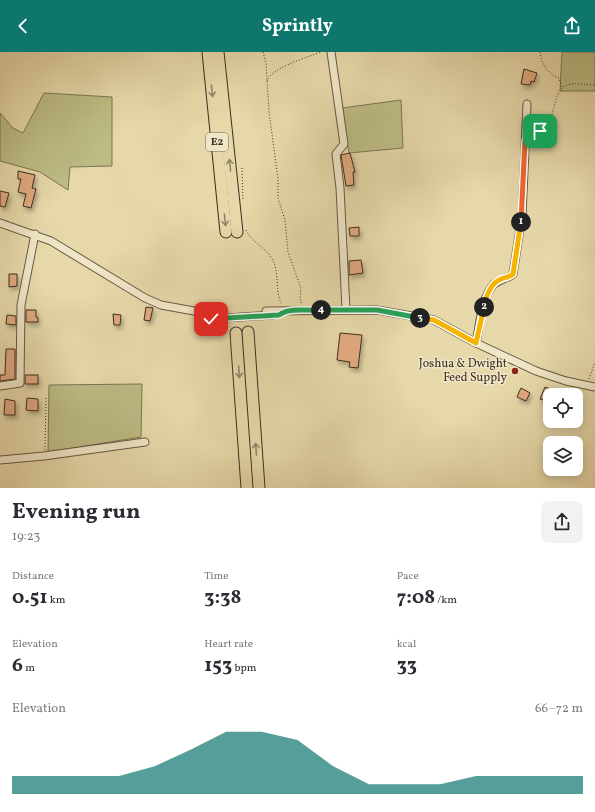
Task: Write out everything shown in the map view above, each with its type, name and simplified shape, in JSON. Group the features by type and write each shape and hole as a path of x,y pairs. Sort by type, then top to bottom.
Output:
{"highway":[{"name":"E2","path":"208,52 235,230"},
{"name":"E2","path":"218,52 235,230"},
{"path":"248,332 259,488"},
{"path":"236,333 247,488"}],"street":[{"path":"331,52 344,144 336,154 340,188 346,309"},
{"path":"476,343 486,298 494,285 501,279 508,278 513,274 522,216 527,104"},
{"path":"0,223 51,240 145,298 161,305 194,311 211,319 279,315 285,311"},
{"path":"0,386 20,384 19,357 21,305 35,234"},
{"path":"266,311 346,309 377,310 434,320 476,343 536,371 566,381 595,387"},
{"path":"0,460 44,456 145,442"}],"path":[{"path":"263,52 266,63 266,85 278,179 278,198 285,220 288,252 302,288 300,299 304,311"},
{"path":"266,85 272,74 321,52"},
{"path":"540,52 543,65 551,75 558,78 562,89"},
{"path":"525,141 540,131 551,118 556,98 562,89 567,85 595,85"},
{"path":"242,168 243,204"},
{"path":"235,230 249,236 261,245 274,263 277,293 285,311"},
{"path":"587,385 592,366 595,362"},
{"path":"44,456 46,398"}],"green space":[{"path":"562,52 595,52 595,91 560,91"},
{"path":"44,93 112,97 112,166 70,167 68,190 40,172 0,161 0,113 13,128 23,133"},
{"path":"401,100 403,148 349,153 342,108"},
{"path":"142,384 141,437 48,452 49,385"}],"building":[{"path":"524,69 537,73 534,82 531,81 530,85 521,84"},
{"path":"350,153 355,172 353,172 354,185 346,186 341,155"},
{"path":"18,171 35,175 32,188 36,189 31,208 23,206 26,194 18,192 21,179 18,179"},
{"path":"0,191 9,193 5,207 0,206"},
{"path":"359,227 359,236 350,236 349,228"},
{"path":"361,260 363,273 349,275 349,261"},
{"path":"9,274 17,274 17,286 9,287"},
{"path":"146,307 153,308 150,321 144,320"},
{"path":"26,310 36,310 38,322 26,322"},
{"path":"113,314 121,315 120,325 114,325"},
{"path":"7,315 16,316 16,325 6,324"},
{"path":"340,333 362,335 358,368 349,367 350,362 337,360"},
{"path":"6,349 15,349 15,379 0,381 0,375 5,375"},
{"path":"25,375 38,375 38,384 25,384"},
{"path":"521,388 530,393 526,401 517,397"},
{"path":"543,392 543,400 540,399"},
{"path":"27,398 38,399 38,411 26,410"},
{"path":"5,399 15,401 15,415 4,415"}],"place":[{"name":"Joshua & Dwight Feed Supply","path":"515,371"}],"route":[{"path":"211,319 279,315 285,311 295,310 377,310 434,320 476,343 486,298 494,285 501,279 508,278 513,274 522,216 525,141 540,131"}]}
